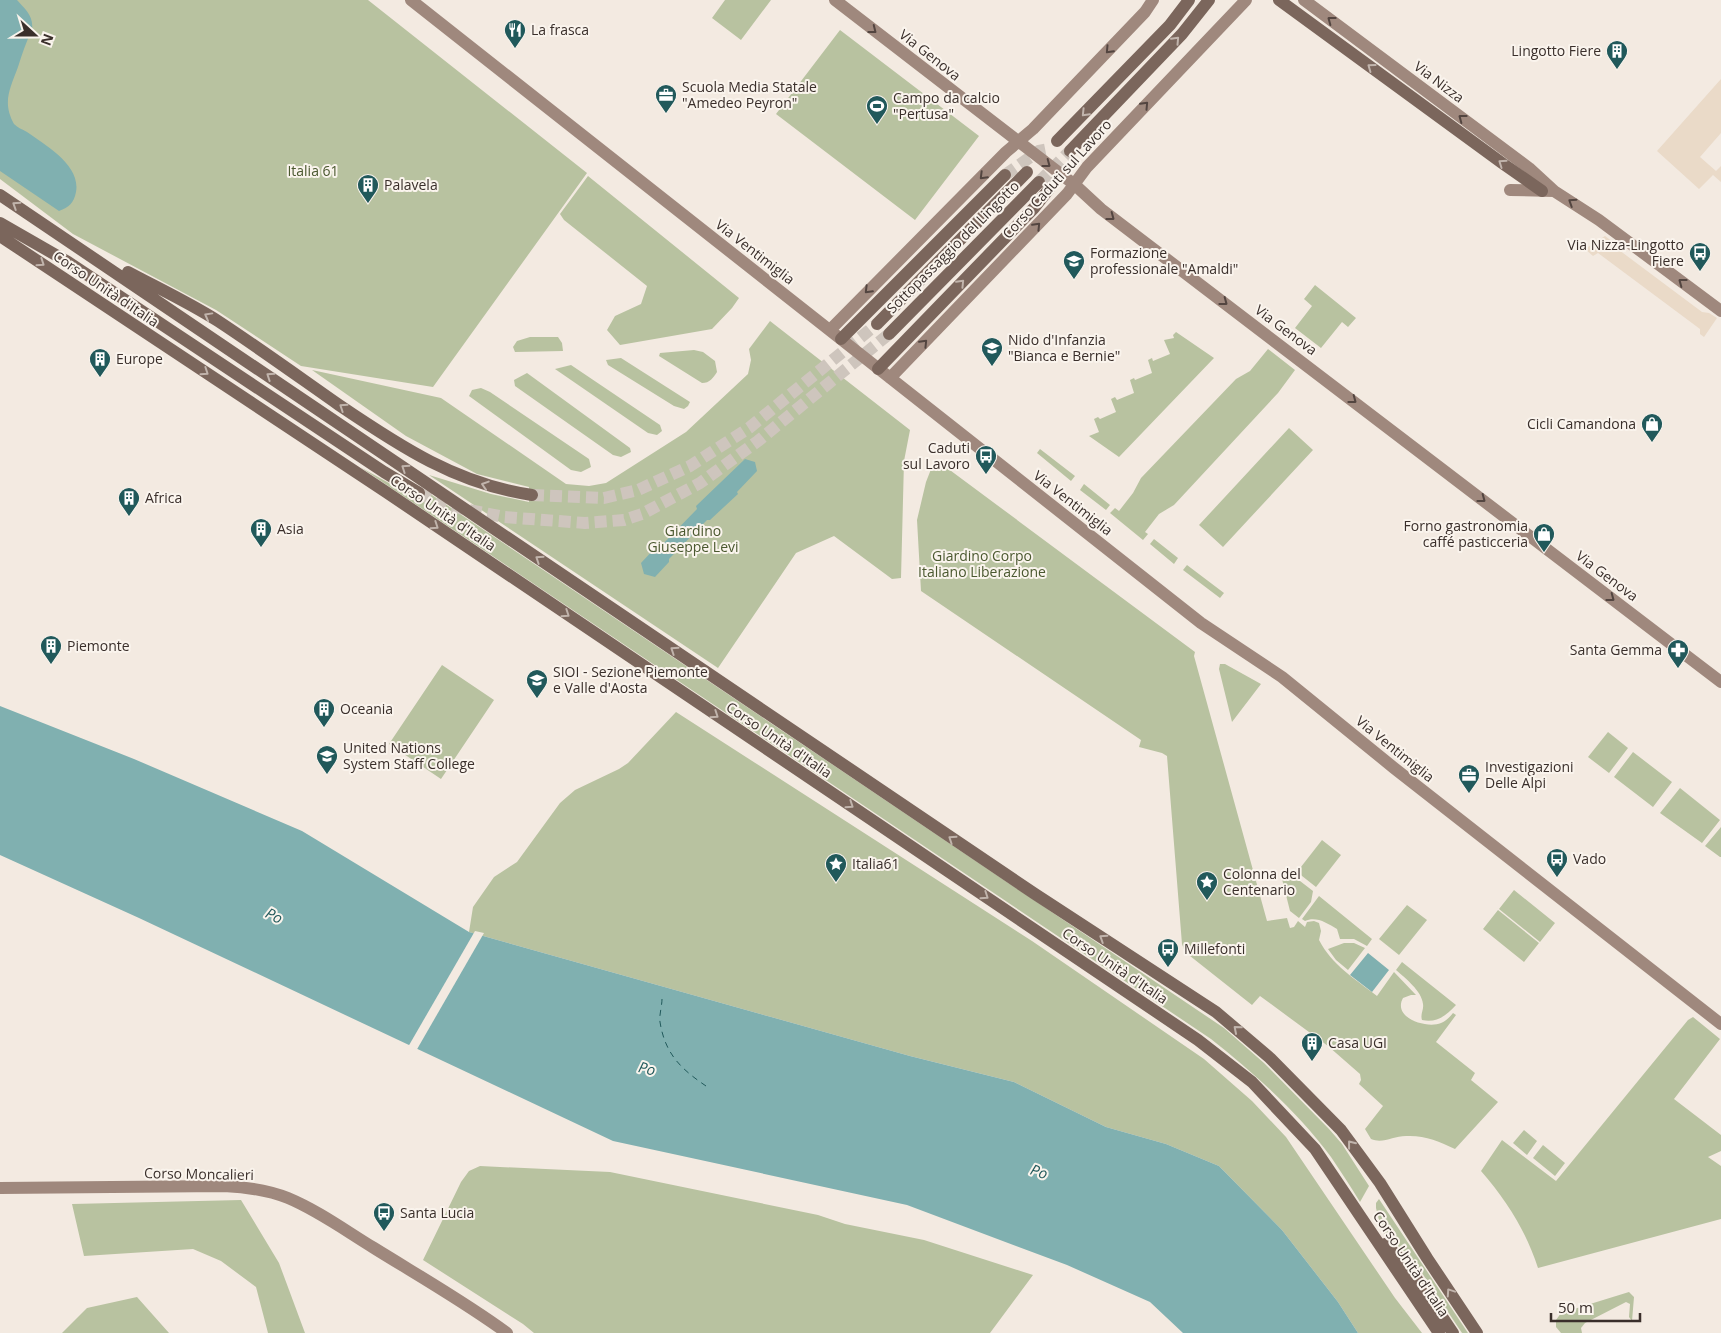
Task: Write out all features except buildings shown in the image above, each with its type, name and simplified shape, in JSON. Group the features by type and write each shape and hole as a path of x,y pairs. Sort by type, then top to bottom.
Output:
{"main road":[{"path":"1057,141 1170,25 1189,0"},
{"path":"1070,151 1182,34 1209,0"},
{"path":"1279,0 1502,163 1548,191"},
{"name":"Sottopassaggio del Lingotto","path":"876,324 1027,172"},
{"path":"841,339 1005,175"},
{"name":"Sottopassaggio del Lingotto","path":"878,369 1034,208 1044,186 889,334"},
{"name":"Corso Unità d'Italia","path":"0,195 1027,889 1216,1012 1270,1058 1341,1130 1372,1171 1426,1258 1477,1333"},
{"name":"Corso Unità d'Italia","path":"0,223 68,262 384,472 419,493"},
{"name":"Corso Unità d'Italia","path":"61,235 216,320 364,421 422,458 446,470 490,487 532,495"},
{"name":"Corso Unità d'Italia","path":"0,236 394,497 1198,1040 1252,1082 1315,1148 1439,1333"},
{"path":"1367,1227 1408,1266 1453,1333"}],"street":[{"name":"Via Ventimiglia","path":"410,0 1201,622 1282,677 1394,768 1721,1024"},
{"name":"Via Genova","path":"835,0 1074,185 1108,214 1721,682"},
{"path":"830,330 999,159 1019,143 1145,12 1153,0"},
{"name":"Corso Caduti sul Lavoro","path":"890,378 1074,185 1087,167 1246,0"},
{"name":"Via Nizza","path":"1304,0 1529,168 1548,191 1599,220 1721,311"},
{"path":"1510,190 1548,191"},
{"name":"Corso Moncalieri","path":"0,1188 224,1186 271,1192 318,1213 447,1293 507,1333"}],"green space":[{"name":"Italia 61","path":"0,0 368,0 587,173 433,387 301,366 216,310 73,234 0,179"},
{"path":"725,0 771,0 741,40 712,18"},
{"name":"Campo da calcio \"Pertusa\"","path":"840,30 979,136 915,220 776,114"},
{"path":"588,176 739,298 712,329 620,345 607,330 615,316 641,304 647,286 564,220 560,214"},
{"path":"1315,285 1356,318 1348,327 1342,322 1321,348 1295,328 1312,306 1304,299"},
{"name":"Giardino Giuseppe Levi","path":"770,321 910,430 904,461 901,578 892,579 834,536 796,553 718,668 429,475 491,494 529,502 529,487 477,474 406,436 312,370 441,398 566,484 589,486 606,483 686,432 748,374 751,360 749,349"},
{"path":"1176,332 1214,358 1119,457 1089,436 1099,432 1094,419 1098,417 1100,419 1116,412 1111,399 1115,397 1117,400 1134,393 1130,380 1134,378 1135,380 1152,373 1148,360 1152,358 1153,361 1170,354 1164,340 1174,338 1173,335"},
{"path":"530,337 558,337 562,343 563,351 515,352 513,347 517,341"},
{"path":"1268,349 1295,370 1278,393 1174,505 1159,514 1145,532 1148,534 1143,540 1110,513 1115,508 1119,511 1133,493 1141,478 1236,379 1250,371"},
{"path":"694,350 703,352 715,361 717,372 707,382 702,383 659,356 660,353"},
{"path":"621,358 690,402 688,406 684,409 674,406 608,365 606,360"},
{"path":"571,365 660,425 662,431 657,435 648,433 555,369"},
{"path":"527,373 630,448 631,452 621,457 613,455 515,386 514,380"},
{"path":"481,388 490,392 589,459 591,467 581,472 571,470 469,396 472,390"},
{"path":"1289,428 1313,450 1223,547 1199,525"},
{"path":"1040,449 1075,476 1071,481 1037,453"},
{"name":"Giardino Corpo Italiano Liberazione","path":"935,459 1195,652 1194,656 1267,921 1287,918 1290,928 1294,927 1298,921 1305,927 1307,922 1314,921 1319,923 1321,931 1319,940 1330,957 1377,996 1394,972 1416,995 1403,998 1401,1005 1402,1011 1406,1016 1413,1020 1420,1023 1435,1024 1445,1021 1453,1013 1456,1015 1436,1042 1475,1073 1471,1080 1498,1102 1455,1149 1419,1136 1401,1136 1380,1141 1371,1139 1365,1129 1383,1106 1359,1084 1361,1080 1360,1074 1328,1046 1260,996 1252,1005 1185,952 1182,944 1167,756 1139,747 1141,740 921,591 917,520 926,482"},
{"path":"360,467 416,498 420,487 1224,1028 1264,1063 1342,1144 1369,1186 1360,1202 1331,1157 1305,1124 1260,1080 1211,1039"},
{"path":"1084,484 1110,505 1106,510 1080,490"},
{"path":"1154,539 1178,558 1174,564 1150,544"},
{"path":"1187,565 1224,593 1220,598 1183,570"},
{"path":"1220,664 1225,664 1261,684 1232,722 1219,669"},
{"path":"442,665 494,700 441,779 389,744"},
{"path":"676,712 1032,941 1204,1059 1252,1101 1286,1137 1395,1298 1422,1333 1358,1333 1338,1302 1282,1230 1219,1166 1166,1144 1106,1127 1014,1082 910,1056 469,932 473,907 494,877 517,862 560,803 575,790 628,763"},
{"path":"1608,732 1628,748 1609,773 1588,757"},
{"path":"1633,752 1672,782 1653,807 1614,777"},
{"path":"1680,788 1720,820 1702,843 1660,813"},
{"path":"1721,827 1721,857 1720,857 1705,846"},
{"path":"1322,840 1341,855 1316,887 1297,872"},
{"path":"1287,871 1313,891 1311,902 1299,918 1290,911 1282,879"},
{"path":"1514,890 1555,923 1540,942 1499,909"},
{"path":"1319,896 1372,939 1367,946 1354,939 1340,939 1337,929 1325,923 1313,919 1305,921 1302,919"},
{"path":"1407,905 1427,920 1399,955 1379,939"},
{"path":"1498,910 1539,943 1524,962 1483,929"},
{"path":"1344,943 1354,943 1365,948 1348,970 1336,960 1328,949"},
{"path":"1402,962 1456,1005 1441,1018 1427,1021 1422,1020 1423,1004 1420,994 1396,970"},
{"path":"1693,1017 1720,1039 1674,1099 1721,1135 1721,1151 1708,1157 1721,1166 1721,1219 1538,1268 1528,1241 1515,1217 1481,1171 1502,1140 1556,1181 1688,1020"},
{"path":"1524,1130 1537,1141 1527,1155 1513,1143"},
{"path":"1543,1145 1565,1163 1555,1176 1533,1158"},
{"path":"480,1166 610,1172 818,1215 845,1224 924,1240 1033,1275 990,1333 534,1333 423,1260 461,1182 469,1171"},
{"path":"1379,1199 1468,1333 1462,1333 1412,1258 1382,1232 1376,1208 1376,1203"},
{"path":"241,1200 279,1263 305,1333 268,1333 256,1287 221,1261 193,1249 84,1256 72,1204"},
{"path":"1629,1292 1634,1297 1632,1321 1629,1317 1630,1304 1626,1302 1585,1323 1581,1328 1582,1333 1561,1333 1556,1327 1556,1320 1561,1313"},
{"path":"137,1297 169,1333 62,1333 87,1308"}],"shaded area":[{"path":"1721,79 1721,133 1700,157 1716,171 1721,166 1721,182 1713,175 1699,189 1657,151"},
{"path":"1605,236 1617,245 1619,250 1702,312 1709,313 1717,318 1704,337 1700,334 1700,329 1598,253 1593,256 1585,249"}],"water":[{"path":"0,0 17,0 32,21 32,30 8,96 8,109 14,124 52,150 73,173 76,182 74,199 66,208 59,211 0,171"},
{"path":"745,459 755,462 757,471 737,492 738,494 710,520 707,520 669,559 669,562 655,577 644,574 641,563 655,548 658,549 697,509 696,506"},
{"name":"Po","path":"0,706 134,759 302,831 469,932 910,1056 1014,1082 1106,1127 1166,1144 1219,1166 1282,1230 1338,1302 1358,1333 1183,1333 1150,1302 1067,1265 907,1205 613,1141 139,918 0,855"},
{"path":"1368,953 1389,970 1372,992 1350,975"}],"pier":[{"path":"475,931 484,933 416,1051 408,1047"}],"ferry route":[{"path":"662,999 660,1022 662,1033 670,1052 682,1067 706,1086"}],"tunnel":[{"path":"1005,175 1039,151 1049,149"},
{"path":"1039,182 1070,151"},
{"path":"1049,189 1062,163"},
{"path":"532,495 604,498 638,490 690,466 749,428 877,324"},
{"path":"419,493 439,504 504,517 585,523 624,520 642,514 700,483 758,441 889,334"}],"place":[{"name":"La frasca","path":"515,49"},
{"name":"Lingotto Fiere","path":"1617,70"},
{"name":"Scuola Media Statale \"Amedeo Peyron\"","path":"666,114"},
{"name":"Campo da calcio \"Pertusa\"","path":"877,125"},
{"name":"Palavela","path":"368,204"},
{"name":"Via Nizza-Lingotto Fiere","path":"1700,272"},
{"name":"Formazione professionale \"Amaldi\"","path":"1074,280"},
{"name":"Nido d'Infanzia \"Bianca e Bernie\"","path":"992,367"},
{"name":"Europe","path":"100,378"},
{"name":"Cicli Camandona","path":"1652,443"},
{"name":"Caduti sul Lavoro","path":"986,475"},
{"name":"Africa","path":"129,517"},
{"name":"Asia","path":"261,548"},
{"name":"Forno gastronomia caffé pasticceria","path":"1544,553"},
{"name":"Piemonte","path":"51,665"},
{"name":"Santa Gemma","path":"1678,669"},
{"name":"SIOI - Sezione Piemonte e Valle d'Aosta","path":"537,699"},
{"name":"Oceania","path":"324,728"},
{"name":"United Nations System Staff College","path":"327,775"},
{"name":"Investigazioni Delle Alpi","path":"1469,794"},
{"name":"Vado","path":"1557,878"},
{"name":"Italia61","path":"836,883"},
{"name":"Colonna del Centenario","path":"1207,901"},
{"name":"Millefonti","path":"1168,968"},
{"name":"Casa UGI","path":"1312,1062"},
{"name":"Santa Lucia","path":"384,1232"}]}
